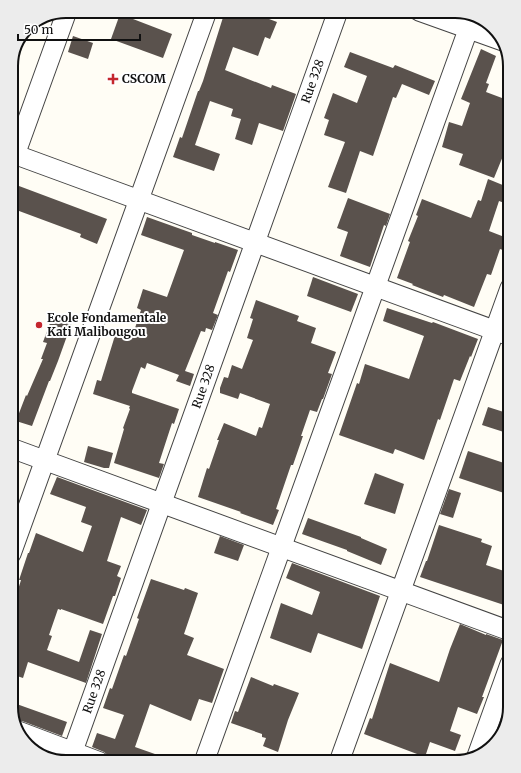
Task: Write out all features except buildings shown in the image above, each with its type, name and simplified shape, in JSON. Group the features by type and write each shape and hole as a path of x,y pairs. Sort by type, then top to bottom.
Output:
{"street":[{"path":"18,141 64,18"},
{"path":"18,535 204,18"},
{"name":"Rue 328","path":"72,755 335,18"},
{"path":"452,18 471,22 488,32"},
{"path":"207,755 471,22"},
{"path":"18,156 502,333 401,591 342,755"},
{"path":"18,450 503,628"},
{"path":"480,748 503,684"},
{"path":"29,737 67,755"}],"place":[{"name":"CSCOM","path":"113,79"},
{"name":"Ecole Fondamentale Kati Malibougou","path":"39,325"}]}
